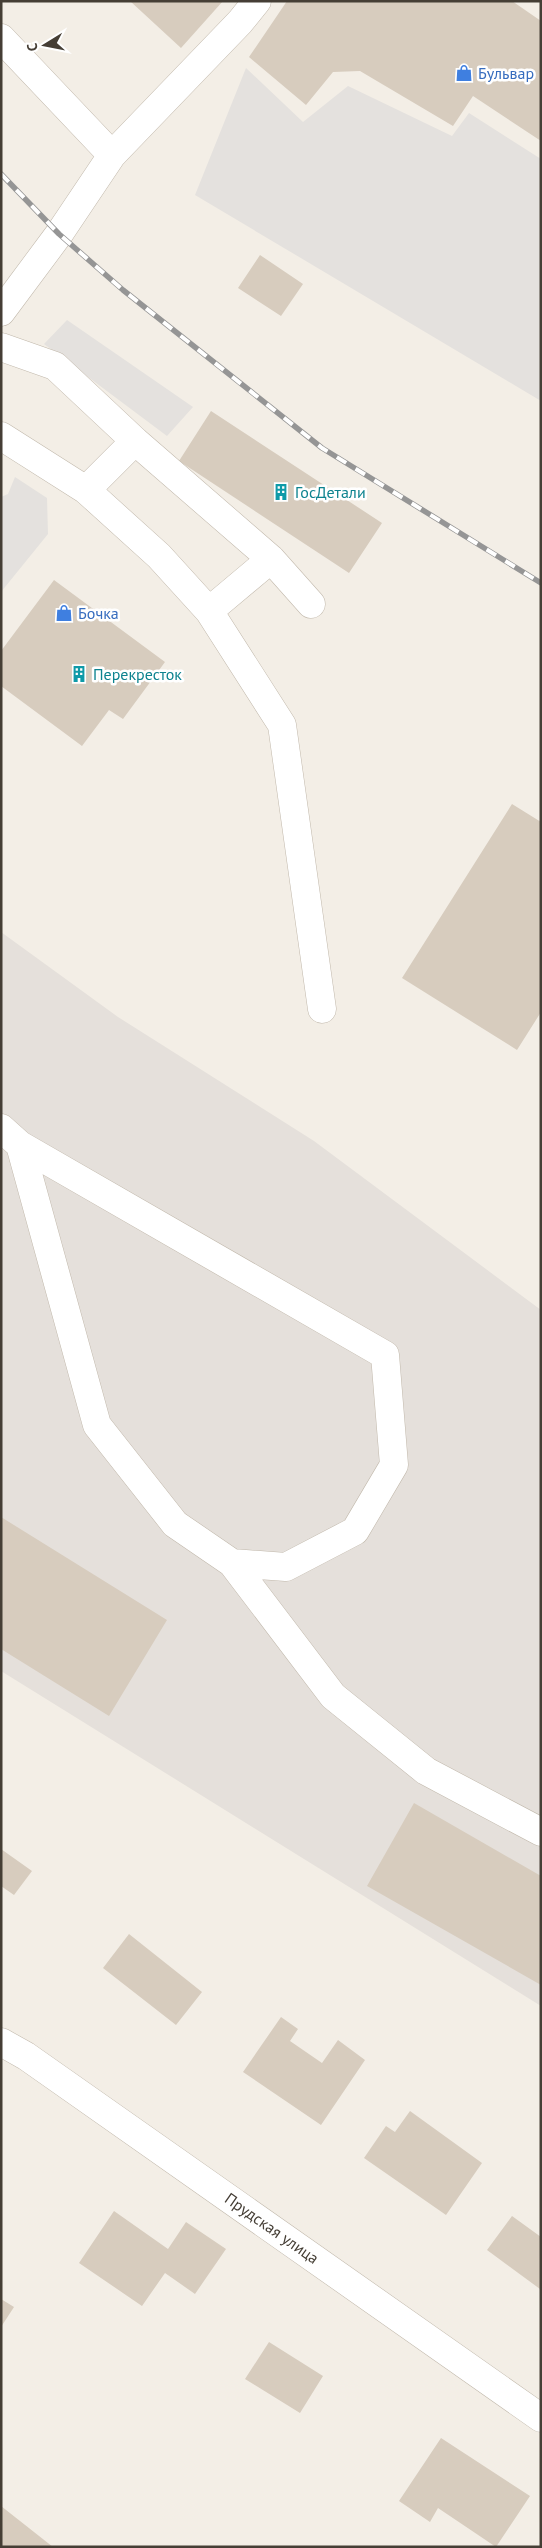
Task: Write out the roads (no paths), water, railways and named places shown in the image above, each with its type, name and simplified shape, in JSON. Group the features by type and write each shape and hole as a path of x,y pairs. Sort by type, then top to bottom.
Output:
{"street":[{"path":"1,312 59,234 112,155 240,22 257,1"},
{"path":"1,38 112,155"},
{"path":"1,347 55,366 135,441 271,559 311,604"},
{"path":"1,436 86,490 160,556 209,611 282,725 322,1009"},
{"path":"86,490 135,441"},
{"path":"209,611 271,559"},
{"path":"11,1136 385,1355 394,1465 355,1531 286,1567 232,1563"},
{"path":"11,1136 97,1425 175,1524 232,1563 334,1696 426,1771 541,1832"},
{"name":"Прудская улица","path":"1,2042 26,2056 541,2418"}],"railway":[{"path":"1,174 59,234 123,290 322,448 541,583"}],"place":[{"name":"Бульвар","path":"464,73"},
{"name":"ГосДетали","path":"281,492"},
{"name":"Бочка","path":"64,613"},
{"name":"Перекресток","path":"79,674"}]}
